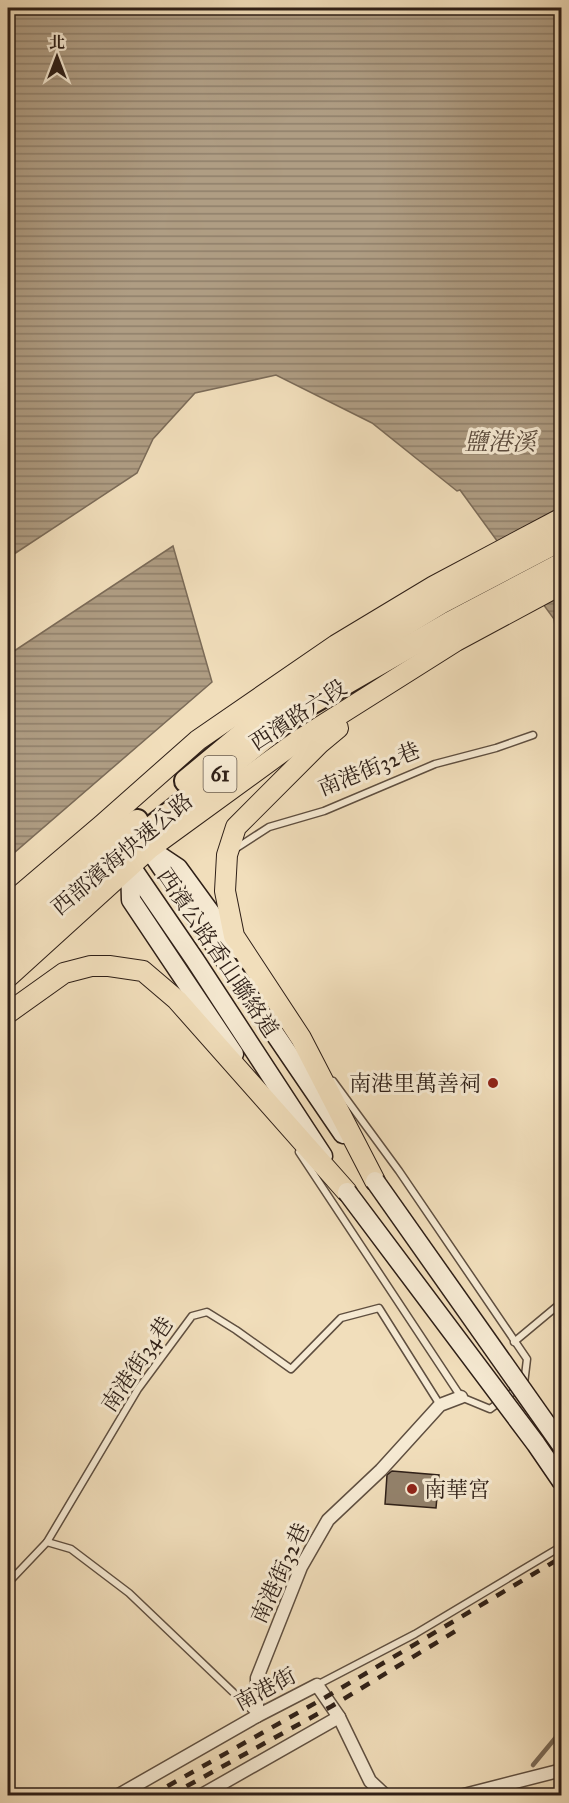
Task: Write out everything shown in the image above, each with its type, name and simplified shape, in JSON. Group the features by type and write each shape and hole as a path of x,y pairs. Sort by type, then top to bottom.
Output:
{"highway":[{"name":"61","path":"437,594 561,538"},
{"name":"61","path":"453,632 561,564"},
{"name":"西部濱海快速公路","path":"138,839 292,693 437,594"},
{"name":"西部濱海快速公路","path":"8,924 115,847 138,839 304,707 453,632"},
{"name":"西部濱海快速公路","path":"8,950 115,847"}],"main road":[{"name":"61","path":"437,594 561,518"},
{"name":"61","path":"453,632 561,584"},
{"name":"西濱路六段","path":"8,977 115,847 198,740 336,645 437,594"},
{"name":"西濱路六段","path":"8,905 115,847 138,839 392,682 453,632"},
{"path":"375,1181 301,1038 234,936 225,891 227,855 236,827 320,743 392,682"},
{"path":"8,1013 64,973 91,966 142,971 177,1000 347,1192"}],"street":[{"path":"138,839 177,868 301,1038"},
{"name":"西濱公路香山聯絡道","path":"138,839 561,1446"},
{"path":"115,847 131,900 264,1099"},
{"name":"西濱公路香山聯絡道","path":"115,847 195,960 347,1192 536,1444 561,1482"},
{"name":"南港街32巷","path":"257,1716 257,1678 301,1567 328,1520 381,1470 441,1406 461,1397"},
{"name":"南港街","path":"117,1796 257,1716 317,1685 339,1717 370,1781 386,1796"},
{"path":"200,1796 339,1717"},
{"path":"460,1796 561,1770"}],"lane":[{"name":"南港街32巷","path":"227,855 269,827 324,811 435,764 496,748 533,735"},
{"path":"264,1099 461,1397 490,1409 524,1384 527,1359 399,1171 301,1038"},
{"path":"514,1342 561,1302"},
{"name":"南港街34巷","path":"8,1583 46,1542 138,1389 192,1316 207,1312 291,1370 341,1318 379,1308 441,1406"},
{"path":"46,1542 71,1549 129,1593 257,1716"},
{"path":"317,1685 415,1634 561,1546"}],"water":[{"name":"鹽港溪","path":"8,8 561,8 561,666 554,619 460,490 457,491 372,423 276,375 195,393 153,439 137,473 8,558"},
{"path":"173,546 212,682 8,858 8,655"}],"building":[{"name":"南華宮","path":"392,1471 439,1475 436,1508 385,1504 387,1475"}],"waterway":[{"path":"533,1765 562,1730"}],"railway":[{"path":"150,1796 326,1697 562,1557"},
{"path":"169,1796 332,1706 459,1629"}],"place":[{"name":"南港里萬善祠","path":"493,1083"},
{"name":"南華宮","path":"412,1489"}]}
